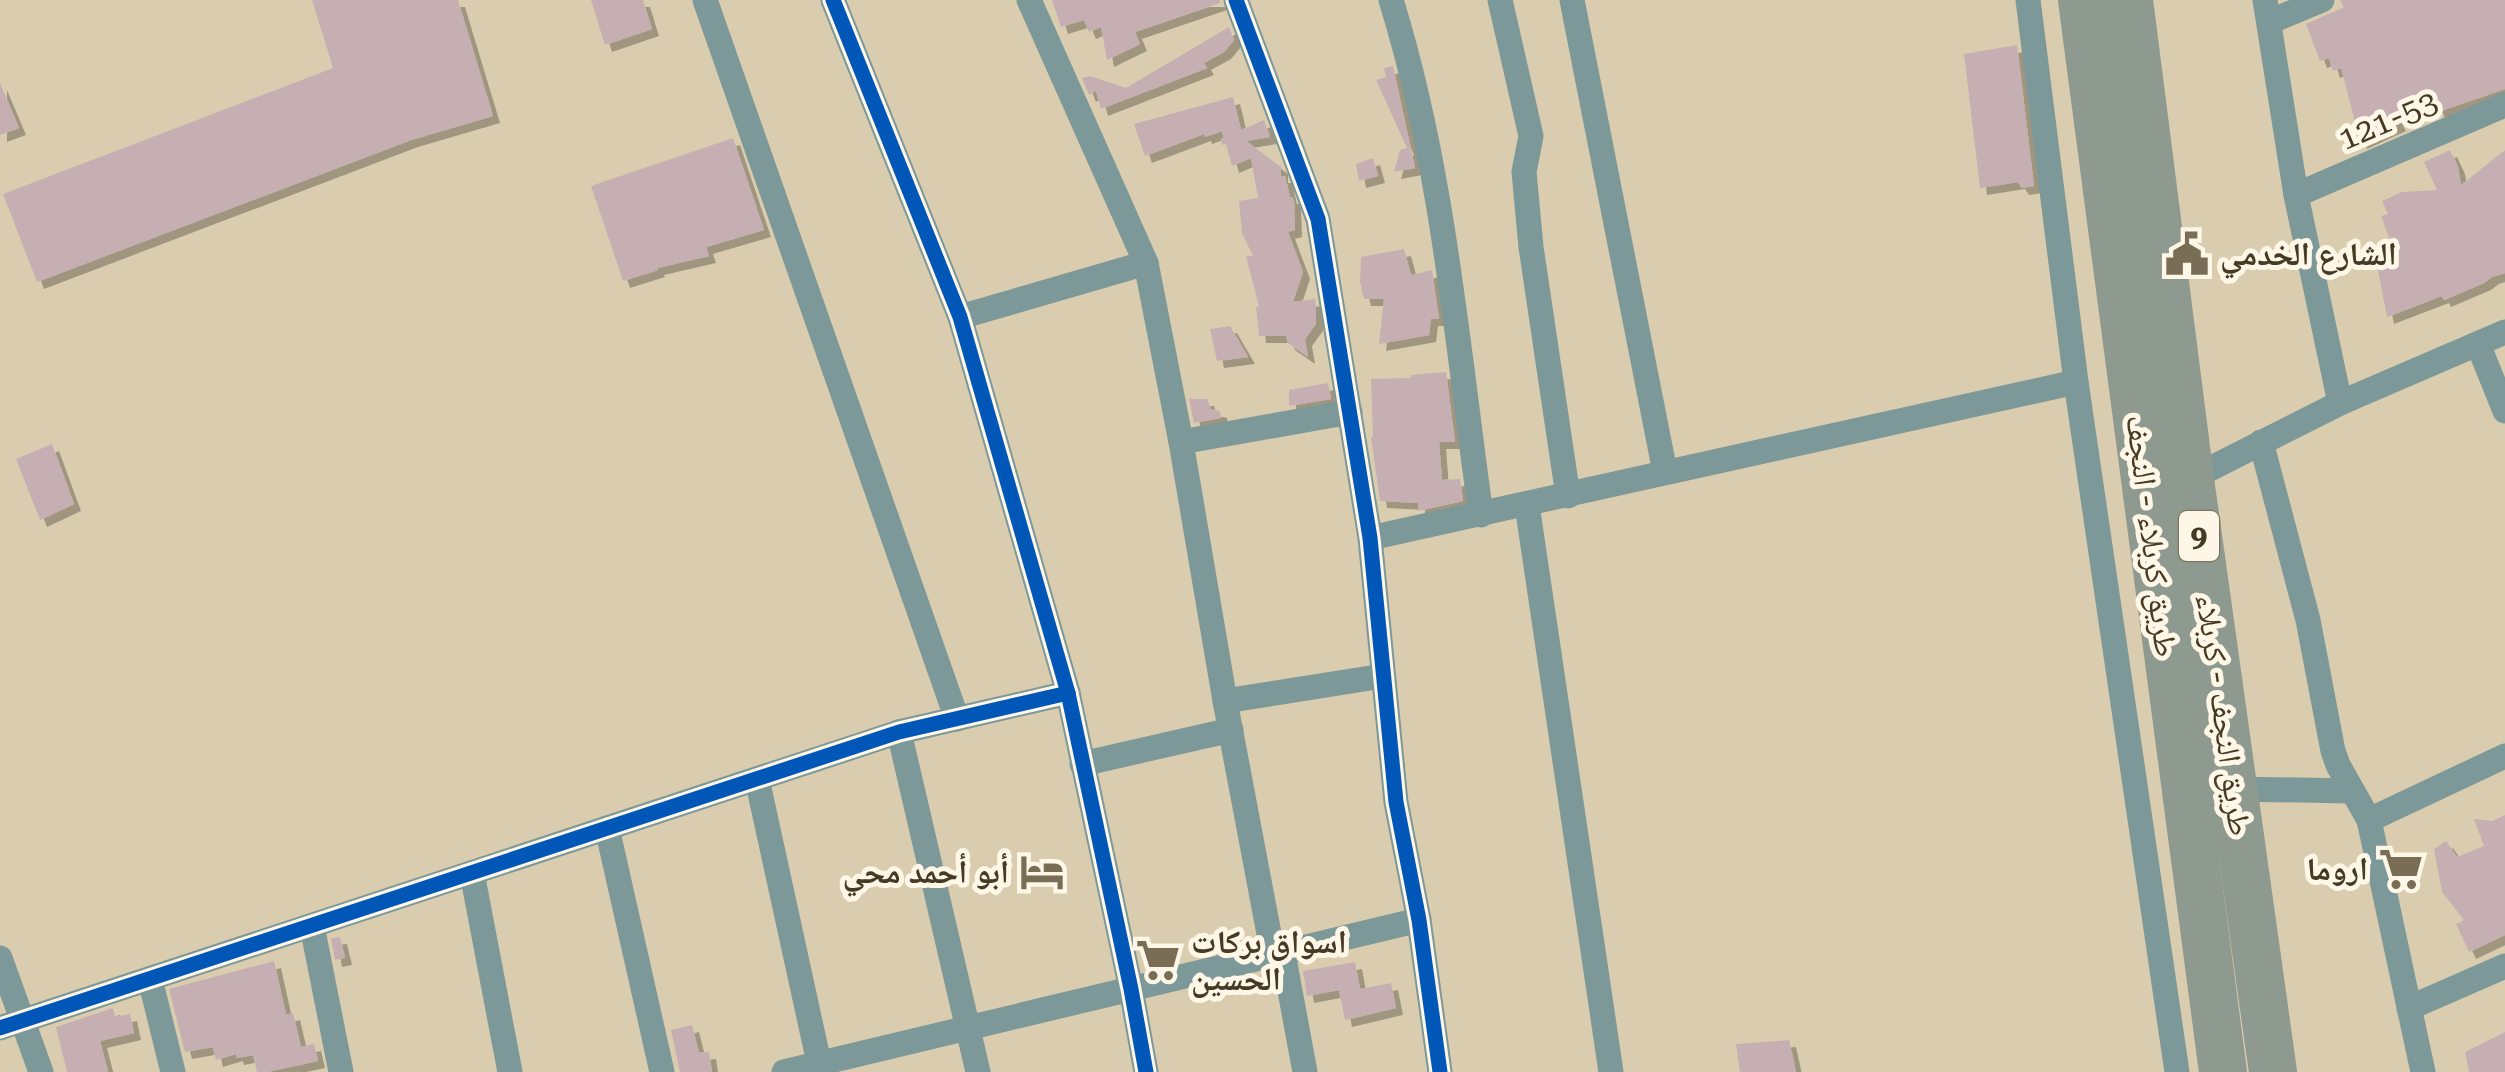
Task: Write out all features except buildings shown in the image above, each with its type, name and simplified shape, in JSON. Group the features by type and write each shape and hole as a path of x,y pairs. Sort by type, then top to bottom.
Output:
{"highway":[{"name":"طريق کربلاء - النجف","path":"2082,0 2224,1072"},
{"name":"طريق النجف - کربلاء","path":"2129,0 2190,479 2274,1072"}],"street":[{"path":"705,0 957,719"},
{"path":"833,0 960,317 1068,692 1146,1072"},
{"path":"1029,0 1146,263 1182,442 1225,701 1306,1072"},
{"path":"1236,0 1318,219 1370,538 1396,802 1419,920 1440,1072"},
{"path":"1391,0 1421,111 1440,212 1482,515"},
{"path":"1500,0 1531,136 1524,172 1531,247 1568,496"},
{"path":"1572,0 1666,472"},
{"path":"2028,0 2076,382 2176,1072"},
{"path":"2322,0 2267,11 2296,194 2340,402"},
{"name":"121-53","path":"2296,194 2505,105"},
{"path":"960,317 1146,263"},
{"path":"2190,479 2340,402 2505,332"},
{"path":"2478,344 2505,411"},
{"path":"1370,538 2076,382"},
{"path":"1182,442 1350,412"},
{"path":"2261,442 2308,620 2333,751 2369,820 2423,1072"},
{"path":"1527,505 1610,1072"},
{"path":"1225,701 1382,676"},
{"path":"11,1024 899,732 1068,692"},
{"path":"1082,764 1231,730"},
{"path":"899,732 978,1072"},
{"path":"2369,820 2505,756"},
{"path":"758,779 820,1068"},
{"path":"2235,789 2352,791"},
{"path":"607,828 662,1072"},
{"path":"472,873 510,1072"},
{"path":"784,1072 820,1068 968,1028 1419,920"},
{"path":"312,926 341,1072"},
{"path":"0,958 11,1024 41,1072"},
{"path":"2409,1008 2505,966"},
{"path":"150,979 173,1072"}],"cycle path":[{"path":"833,0 960,317 1068,693 1146,1072"},
{"path":"1236,0 1318,219 1370,538 1396,802 1419,920 1440,1072"},
{"path":"0,1028 899,732 1068,693"}],"place":[{"name":"الشارع الخدمي","path":"2187,254"},
{"name":"اروما","path":"2401,869"},
{"name":"أبو أحمد محي","path":"1042,872"},
{"name":"اسواق بركات الحسين","path":"1158,960"}]}
